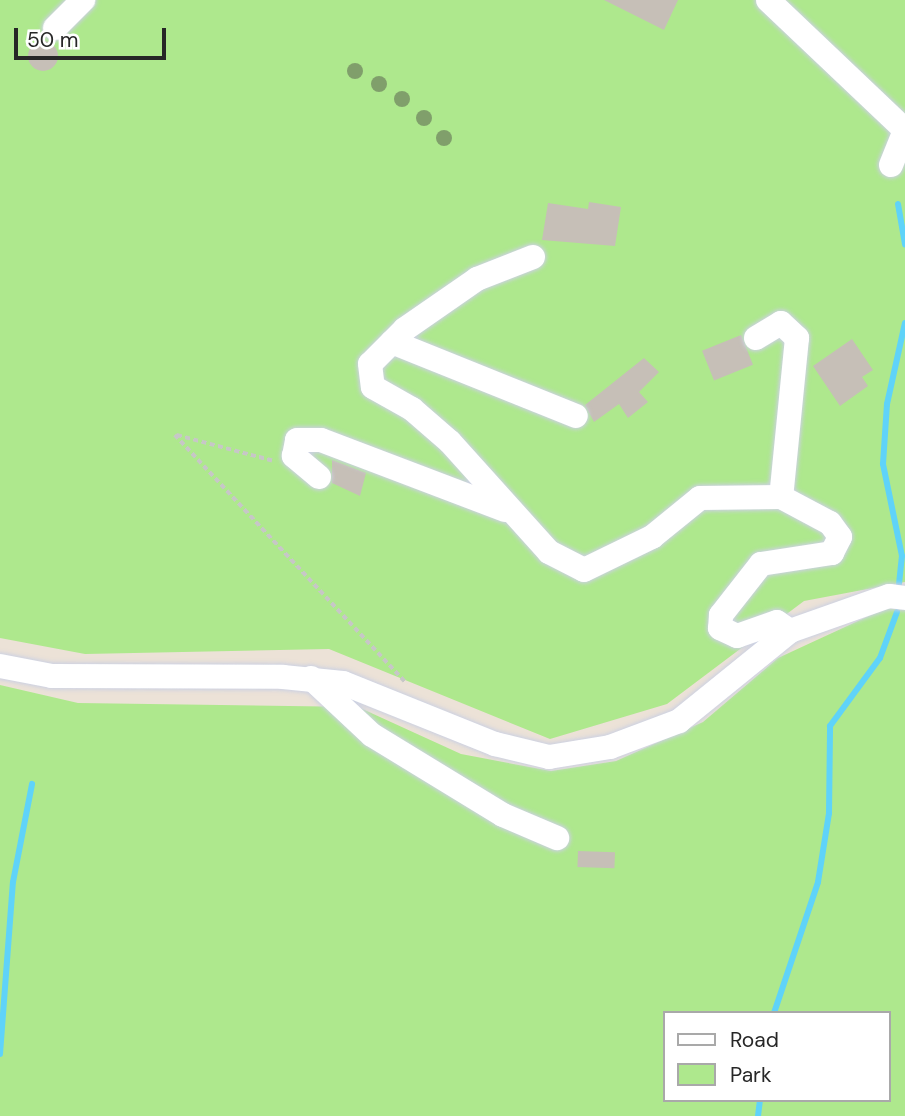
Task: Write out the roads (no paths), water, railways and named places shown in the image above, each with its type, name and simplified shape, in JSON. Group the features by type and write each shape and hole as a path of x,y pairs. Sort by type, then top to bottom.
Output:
{"street":[{"path":"55,28 83,0"},
{"path":"768,0 905,130 891,164"},
{"path":"533,257 477,279 392,342 370,364 373,387 412,409 450,442 505,510 549,552 584,570 652,537 700,498 781,497 830,523 840,537 832,553 761,564 721,615 720,628 737,636 777,622 790,631"},
{"path":"756,338 781,323 797,338 781,497"},
{"path":"392,342 576,416"},
{"path":"310,472 294,456 296,440 321,440 505,510"},
{"path":"0,666 51,676 311,678 343,683 495,744 549,757 610,747 679,721 790,631 889,596 905,598"},
{"path":"311,678 372,736 503,815 557,838"}],"waterway":[{"path":"898,204 905,244"},
{"path":"899,584 902,556 883,464 887,404 905,323"},
{"path":"775,1011 818,882 829,813 830,726 880,658 897,612"},
{"path":"0,1054 13,882 32,784"},
{"path":"758,1116 760,1102"}]}
